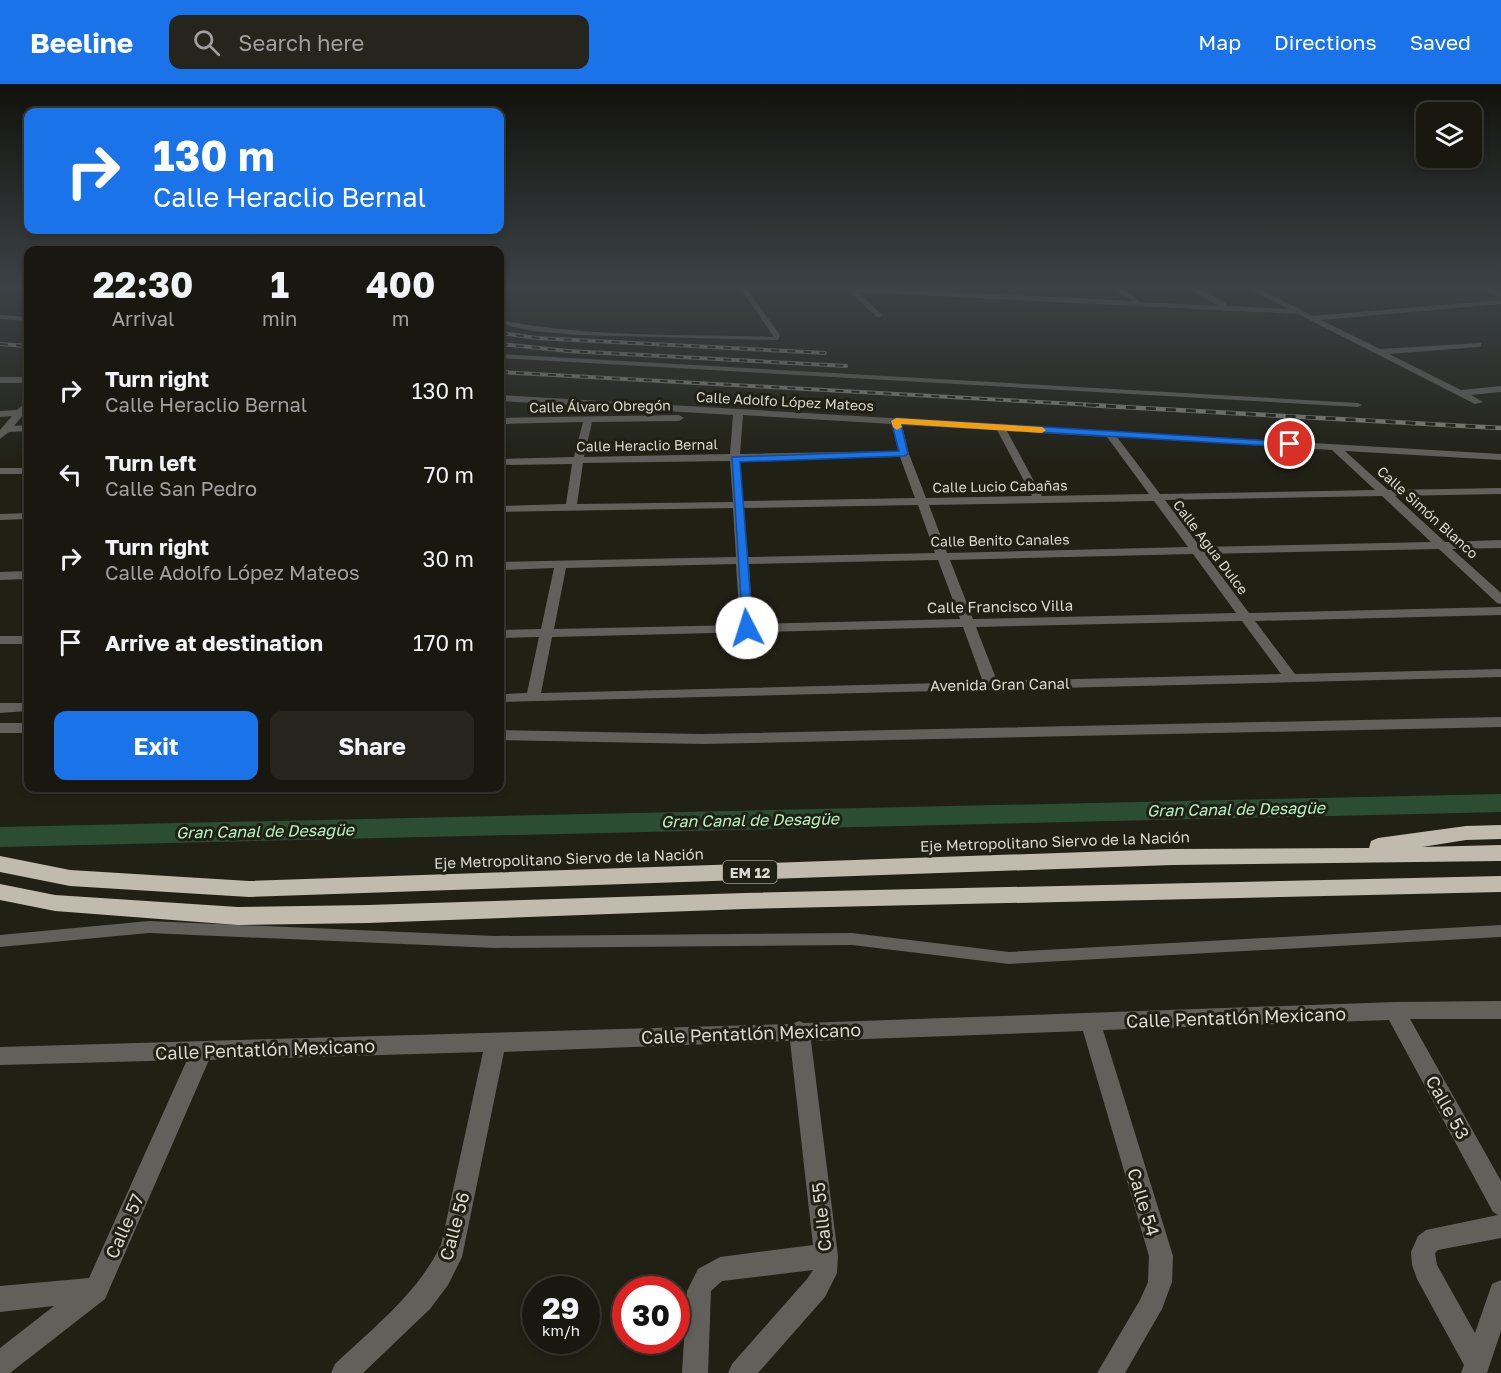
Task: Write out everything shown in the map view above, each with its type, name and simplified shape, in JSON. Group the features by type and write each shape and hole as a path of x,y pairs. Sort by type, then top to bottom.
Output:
{"highway":[{"path":"1299,857 1466,833 1501,832"},
{"name":"Eje Metropolitano Siervo de la Nación","path":"0,864 70,878 249,890 1172,857 1501,853"},
{"name":"EM 12","path":"0,892 55,903 238,916 368,915 745,901 1501,884"},
{"path":"1450,885 1501,892"}],"street":[{"path":"1366,345 1478,402"},
{"path":"1379,352 1476,345"},
{"path":"0,380 24,380"},
{"path":"1460,393 1501,389"},
{"name":"Calle Adolfo López Mateos","path":"504,398 738,414 896,421 1501,457"},
{"path":"3,433 24,408"},
{"path":"0,414 20,413"},
{"path":"738,414 735,459 747,628"},
{"name":"Calle Álvaro Obregón","path":"504,421 738,414"},
{"path":"571,509 578,461 588,420"},
{"path":"896,421 904,454 990,684"},
{"path":"1001,428 1039,500"},
{"path":"3,433 24,429"},
{"name":"Calle Agua Dulce","path":"1108,433 1290,677"},
{"name":"Calle Simón Blanco","path":"1335,447 1501,600"},
{"name":"Calle Heraclio Bernal","path":"504,462 904,454"},
{"path":"0,471 24,471"},
{"name":"Calle Lucio Cabañas","path":"504,509 1501,491"},
{"path":"0,517 24,516"},
{"name":"Calle Benito Canales","path":"504,566 1501,544"},
{"path":"533,697 561,566"},
{"path":"0,576 24,575"},
{"name":"Calle Francisco Villa","path":"504,634 1501,611"},
{"path":"0,640 24,640"},
{"name":"Avenida Gran Canal","path":"504,698 1501,673"},
{"path":"0,708 24,707"},
{"path":"504,735 702,740 1501,722"},
{"path":"0,728 24,728"},
{"name":"Calle Pentatlón Mexicano","path":"0,1056 495,1043 800,1030 1091,1023 1395,1011 1501,1010"},
{"name":"Calle 53","path":"1395,1011 1501,1204"},
{"name":"Calle 54","path":"1091,1023 1161,1256 1160,1282 1149,1309 1110,1373"},
{"name":"Calle 55","path":"741,1373 816,1288 825,1273 826,1256 800,1030"},
{"name":"Calle 56","path":"344,1373 421,1300 440,1276 453,1248 495,1043"},
{"name":"Calle 57","path":"0,1364 96,1290 202,1051"},
{"path":"1475,1368 1426,1270 1422,1259 1423,1250 1426,1242 1434,1239 1501,1226"},
{"path":"696,1373 699,1291 703,1280 710,1273 720,1269 826,1256"},
{"path":"0,1299 96,1290"},
{"path":"1475,1368 1501,1293"}],"lane":[{"path":"504,356 1358,405"},
{"path":"0,941 149,927 495,942 852,939 1009,958 1501,932"}],"waterway":[{"name":"Gran Canal de Desagüe","path":"0,837 1501,803"}],"railway":[{"path":"16,345 24,346"},
{"path":"511,345 568,351 846,366"},
{"path":"674,345 825,353"},
{"path":"504,372 1112,406"},
{"path":"1086,405 1501,428"}],"slow traffic":[{"path":"897,427 896,421 1042,430"}],"route":[{"path":"747,628 735,459 904,454 896,421 1290,444"}]}
